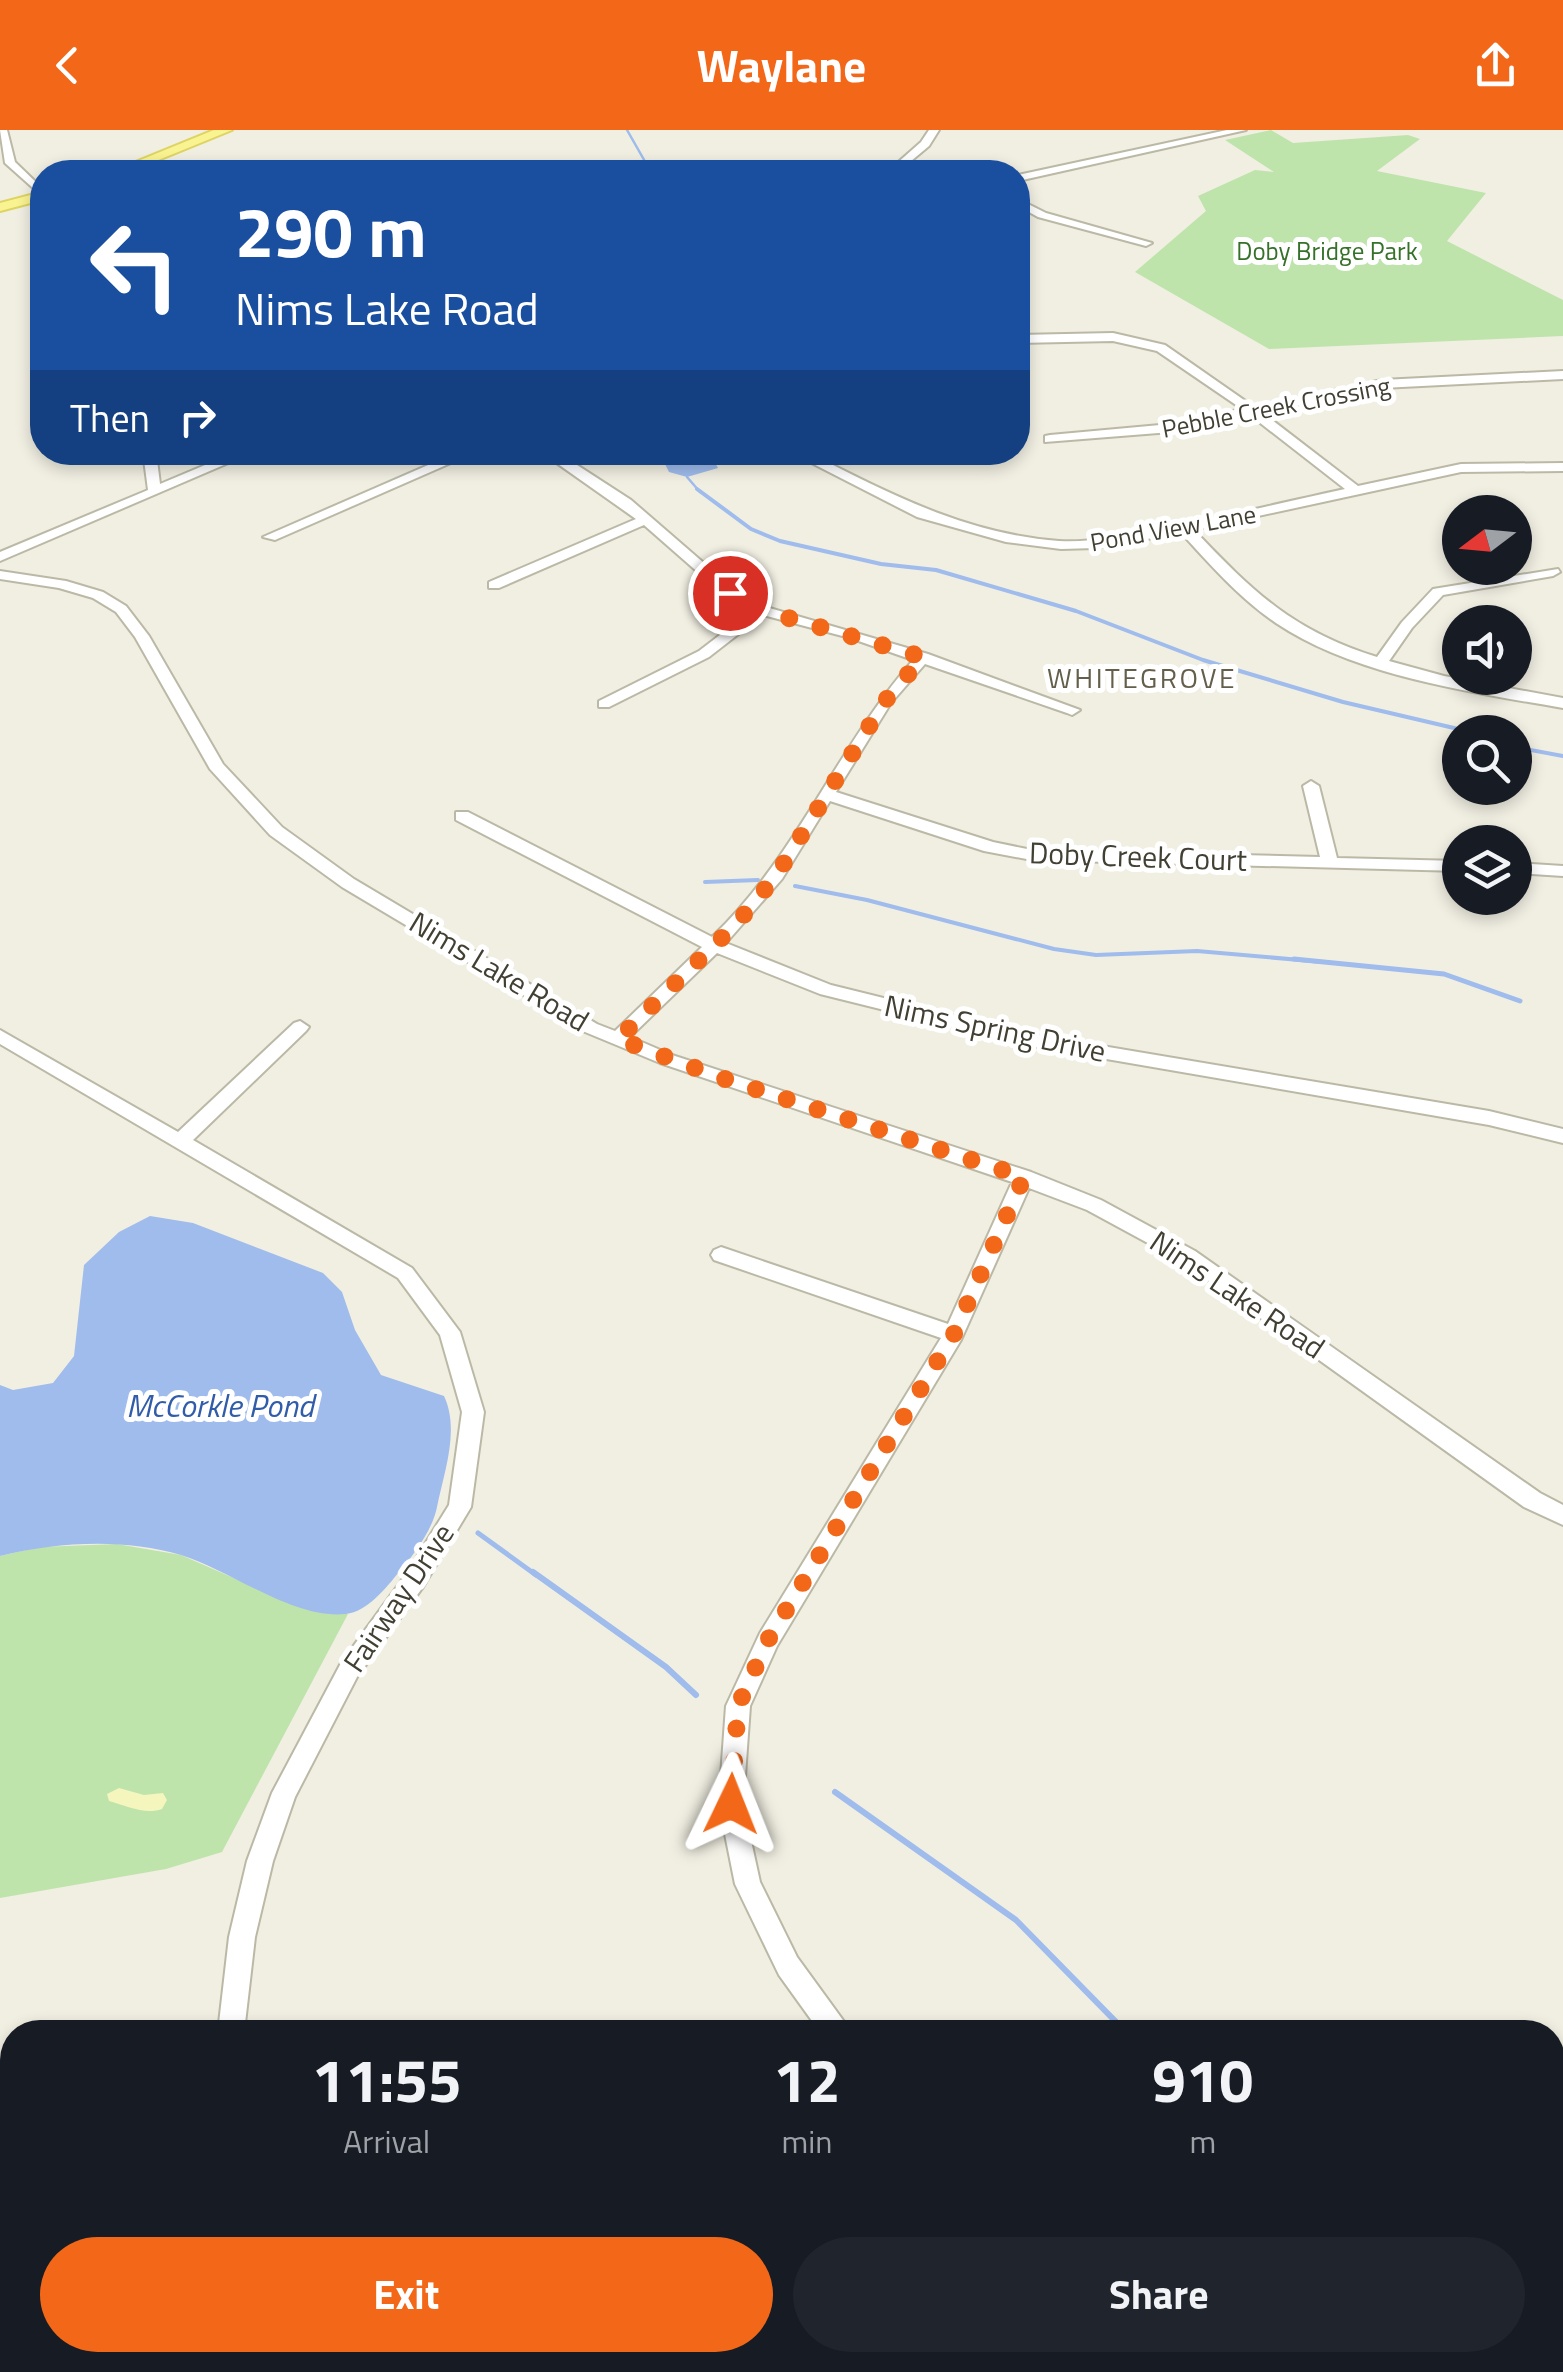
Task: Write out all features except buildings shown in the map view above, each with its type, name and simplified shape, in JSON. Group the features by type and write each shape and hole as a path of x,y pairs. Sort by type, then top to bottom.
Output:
{"main road":[{"path":"149,160 226,130"},
{"path":"0,207 30,198"}],"street":[{"path":"2,130 10,163 30,182"},
{"path":"907,160 926,144 934,130"},
{"path":"1030,175 1242,130"},
{"path":"1030,208 1146,243"},
{"path":"1030,339 1113,337 1170,352 1356,491"},
{"name":"Pebble Creek Crossing","path":"1050,440 1140,433 1255,413 1382,384 1563,375"},
{"path":"151,465 154,489"},
{"path":"0,557 215,465"},
{"path":"270,537 439,465"},
{"path":"566,465 646,519 730,593 761,610 923,657 1072,710"},
{"name":"Pond View Lane","path":"822,465 922,514 1006,538 1061,545 1096,544 1184,528 1461,468 1563,467"},
{"path":"494,585 646,519"},
{"path":"1184,528 1256,602 1331,644 1381,662 1488,690 1563,703"},
{"path":"1381,662 1407,625 1438,592 1553,572"},
{"name":"Nims Lake Road","path":"0,575 62,584 98,596 121,610 142,636 216,766 276,831 348,882 591,1028 703,1072 1024,1177 1094,1205 1188,1256 1489,1470 1563,1516"},
{"path":"604,704 704,654 761,610"},
{"path":"618,1039 737,923 776,876 885,701 923,657"},
{"path":"1310,786 1330,863"},
{"name":"Doby Creek Court","path":"825,794 974,843 1032,855 1442,866"},
{"name":"Nims Spring Drive","path":"462,816 640,911 826,990 1025,1039 1489,1118 1563,1136"},
{"path":"1532,869 1563,871"},
{"path":"180,1141 300,1027"},
{"name":"Fairway Drive","path":"0,1036 406,1273 450,1332 473,1412 460,1507 415,1580 350,1670 284,1792 260,1861 242,1937 232,2020"},
{"path":"827,2020 788,1966 748,1884 731,1804 738,1706 768,1640 954,1334 1024,1177"},
{"path":"722,1255 954,1334"}],"green space":[{"name":"Doby Bridge Park","path":"1271,130 1293,143 1408,135 1420,139 1377,171 1486,193 1447,241 1563,300 1563,336 1269,349 1135,272 1206,211 1198,196 1255,170 1274,172 1225,140"},
{"path":"117,1544 181,1555 305,1609 348,1614 222,1852 166,1869 0,1898 0,1556 39,1547"}],"sand":[{"path":"119,1788 144,1795 163,1793 167,1800 162,1809 149,1811 109,1801 107,1794"}],"water":[{"path":"666,465 718,468 687,477 669,472"},
{"name":"McCorkle Pond","path":"150,1216 193,1223 323,1273 342,1292 355,1330 381,1375 444,1396 451,1437 435,1515 410,1558 382,1592 361,1609 326,1614 305,1609 200,1562 136,1546 67,1545 0,1556 0,1385 13,1390 53,1383 74,1356 84,1265 119,1232"}],"waterway":[{"path":"627,130 644,160"},
{"path":"687,477 698,490"},
{"path":"698,490 751,529 780,541 881,564 936,570 1076,611 1203,660 1343,702 1442,725"},
{"path":"1532,750 1563,756"},
{"path":"705,882 758,880"},
{"path":"795,886 867,900 1054,949 1096,955 1197,951 1323,962"},
{"path":"1294,959 1444,974 1520,1001"},
{"path":"478,1533 536,1575"},
{"path":"533,1572 666,1667 696,1695"},
{"path":"835,1792 1016,1920 1114,2020"}],"district":[{"name":"WHITEGROVE","path":"1142,678"}],"route":[{"path":"730,593 761,610 923,657 885,701 776,876 737,923 618,1039 666,1059 1024,1177 954,1334 768,1640 738,1706 731,1804"}]}
